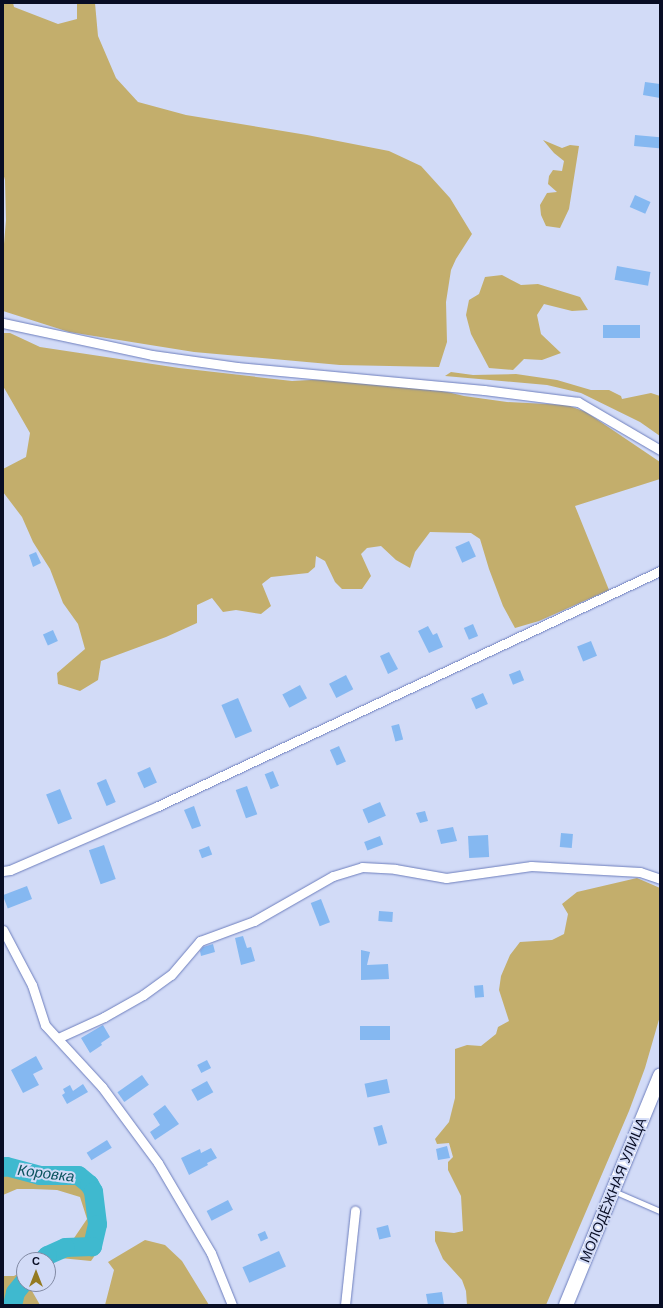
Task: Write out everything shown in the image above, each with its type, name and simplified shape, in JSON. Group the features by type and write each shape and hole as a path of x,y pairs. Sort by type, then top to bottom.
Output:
{"main road":[{"name":"МОЛОДЁЖНАЯ УЛИЦА","path":"566,1305 660,1076"}],"street":[{"path":"3,323 152,355 230,366 484,390 578,402 660,450"},
{"path":"3,871 10,870 158,806 660,571"},
{"path":"58,1038 104,1017 143,995 171,975 200,941 254,921 333,876 362,867 394,869 446,878 530,866 640,872 660,879"},
{"path":"3,930 32,985 45,1025 102,1087 158,1163 211,1253 232,1305"},
{"path":"345,1305 355,1212"}],"lane":[{"path":"613,1190 660,1211"}],"shaded area":[{"path":"3,3 13,3 14,7 58,24 77,19 77,3 95,3 98,36 116,78 138,102 186,115 307,135 389,151 421,166 450,198 472,234 456,259 451,270 446,302 447,342 439,367 340,365 194,352 69,332 3,311 3,256 6,220 5,180 3,173"},
{"path":"543,140 562,148 570,145 579,146 569,209 560,228 546,226 541,215 540,205 547,193 557,192 548,184 549,176 553,170 562,171 564,161 554,153"},
{"path":"502,275 521,285 538,284 580,297 588,310 572,311 544,304 537,315 541,334 561,353 542,360 524,359 513,370 489,368 471,334 466,315 469,300 479,294 485,277"},
{"path":"3,333 10,333 40,347 179,368 292,381 329,379 422,386 464,396 507,402 567,405 586,412 660,462 660,479 575,506 609,590 539,621 515,628 503,606 489,569 480,539 471,533 430,532 415,552 410,568 396,560 381,546 367,548 361,554 371,576 362,589 342,589 335,582 325,561 316,556 315,567 308,573 271,577 262,584 271,606 261,614 236,610 223,612 212,598 197,605 197,623 166,637 101,661 98,680 80,691 58,684 57,673 85,649 78,624 63,603 50,569 33,542 22,517 3,492 3,469 26,457 30,433 3,386"},
{"path":"451,372 473,375 516,374 557,380 591,390 609,390 621,396 622,399 651,393 660,396 660,436 640,422 581,393 547,385 445,376"},
{"path":"637,878 660,888 660,1016 645,1068 629,1111 546,1305 467,1305 466,1291 462,1280 443,1259 435,1241 435,1231 454,1233 463,1231 461,1196 448,1170 448,1162 453,1157 449,1143 437,1144 435,1139 449,1122 455,1098 455,1049 467,1045 481,1046 496,1034 498,1027 509,1021 499,990 501,976 510,955 520,942 552,940 564,934 568,914 562,904 577,892"},
{"path":"14,1162 28,1167 57,1169 78,1175 94,1188 100,1208 100,1248 91,1261 56,1258 56,1252 51,1252 52,1249 72,1241 87,1219 80,1197 57,1190 33,1189 17,1189 3,1195 3,1165"},
{"path":"145,1240 165,1245 182,1261 209,1305 105,1305 114,1270 108,1262"},
{"path":"3,1272 4,1276 16,1275 16,1292 33,1292 40,1305 3,1305"}],"building":[{"path":"645,82 660,84 660,98 643,95"},
{"path":"635,135 660,137 659,148 634,146"},
{"path":"635,195 651,202 645,214 630,207"},
{"path":"617,266 650,272 648,286 615,280"},
{"path":"603,325 640,325 640,338 603,338"},
{"path":"469,541 476,557 462,563 455,547"},
{"path":"36,552 41,563 33,567 29,555"},
{"path":"473,624 478,636 469,640 464,628"},
{"path":"428,626 433,635 437,633 443,647 429,653 418,631"},
{"path":"53,630 58,641 48,645 43,634"},
{"path":"591,641 597,656 583,661 577,647"},
{"path":"389,652 398,669 388,674 380,656"},
{"path":"520,670 524,680 513,685 509,674"},
{"path":"346,675 353,689 336,698 329,684"},
{"path":"300,685 307,698 289,708 282,694"},
{"path":"483,693 488,704 476,709 471,698"},
{"path":"238,698 252,731 235,738 221,705"},
{"path":"399,724 403,739 395,742 391,726"},
{"path":"339,746 346,762 337,766 330,750"},
{"path":"150,767 157,783 144,788 137,773"},
{"path":"273,771 279,786 271,789 265,774"},
{"path":"106,779 116,802 107,806 97,783"},
{"path":"247,786 257,814 246,818 236,790"},
{"path":"60,789 72,819 58,824 46,795"},
{"path":"380,802 386,816 368,823 363,809"},
{"path":"194,806 201,826 192,829 184,810"},
{"path":"425,811 428,821 420,823 416,813"},
{"path":"453,827 457,841 441,844 437,830"},
{"path":"561,833 573,834 572,848 560,847"},
{"path":"488,835 489,857 469,858 468,836"},
{"path":"380,836 383,844 367,850 364,842"},
{"path":"104,845 116,879 101,884 89,850"},
{"path":"209,846 212,854 202,858 199,850"},
{"path":"27,886 32,899 8,908 3,895"},
{"path":"321,899 330,922 320,926 311,903"},
{"path":"379,911 393,912 392,922 378,921"},
{"path":"243,936 247,948 251,947 255,961 241,965 235,938"},
{"path":"213,944 215,952 201,956 200,951 203,947"},
{"path":"361,950 370,952 367,965 388,964 389,979 361,980"},
{"path":"483,985 484,997 475,998 474,986"},
{"path":"103,1025 110,1037 101,1043 102,1045 90,1053 81,1038"},
{"path":"360,1026 390,1026 390,1040 360,1040"},
{"path":"36,1056 43,1069 33,1074 39,1085 23,1093 11,1070"},
{"path":"207,1060 211,1068 201,1073 197,1065"},
{"path":"142,1075 149,1085 124,1102 117,1092"},
{"path":"387,1079 390,1093 367,1097 365,1084"},
{"path":"207,1081 213,1092 198,1101 191,1090"},
{"path":"83,1084 88,1092 67,1104 62,1095 65,1093 63,1089 70,1085 73,1091"},
{"path":"165,1105 179,1124 155,1140 150,1132 160,1125 153,1114"},
{"path":"382,1125 387,1143 379,1146 373,1127"},
{"path":"107,1140 112,1148 91,1160 87,1153"},
{"path":"447,1146 450,1158 438,1160 436,1149"},
{"path":"211,1148 217,1158 207,1163 208,1165 189,1175 181,1158 200,1149 201,1153"},
{"path":"228,1200 233,1210 212,1221 207,1211"},
{"path":"388,1225 391,1237 379,1240 376,1228"},
{"path":"265,1231 268,1238 261,1241 258,1234"},
{"path":"279,1251 286,1267 249,1283 242,1267"},
{"path":"442,1292 444,1305 428,1305 426,1294"}],"waterway":[{"name":"Коровка","path":"3,1167 6,1166 39,1175 78,1175 89,1184 93,1191 97,1224 92,1246 65,1247 54,1252"},
{"name":"Коровка","path":"12,1305 16,1291"}]}
